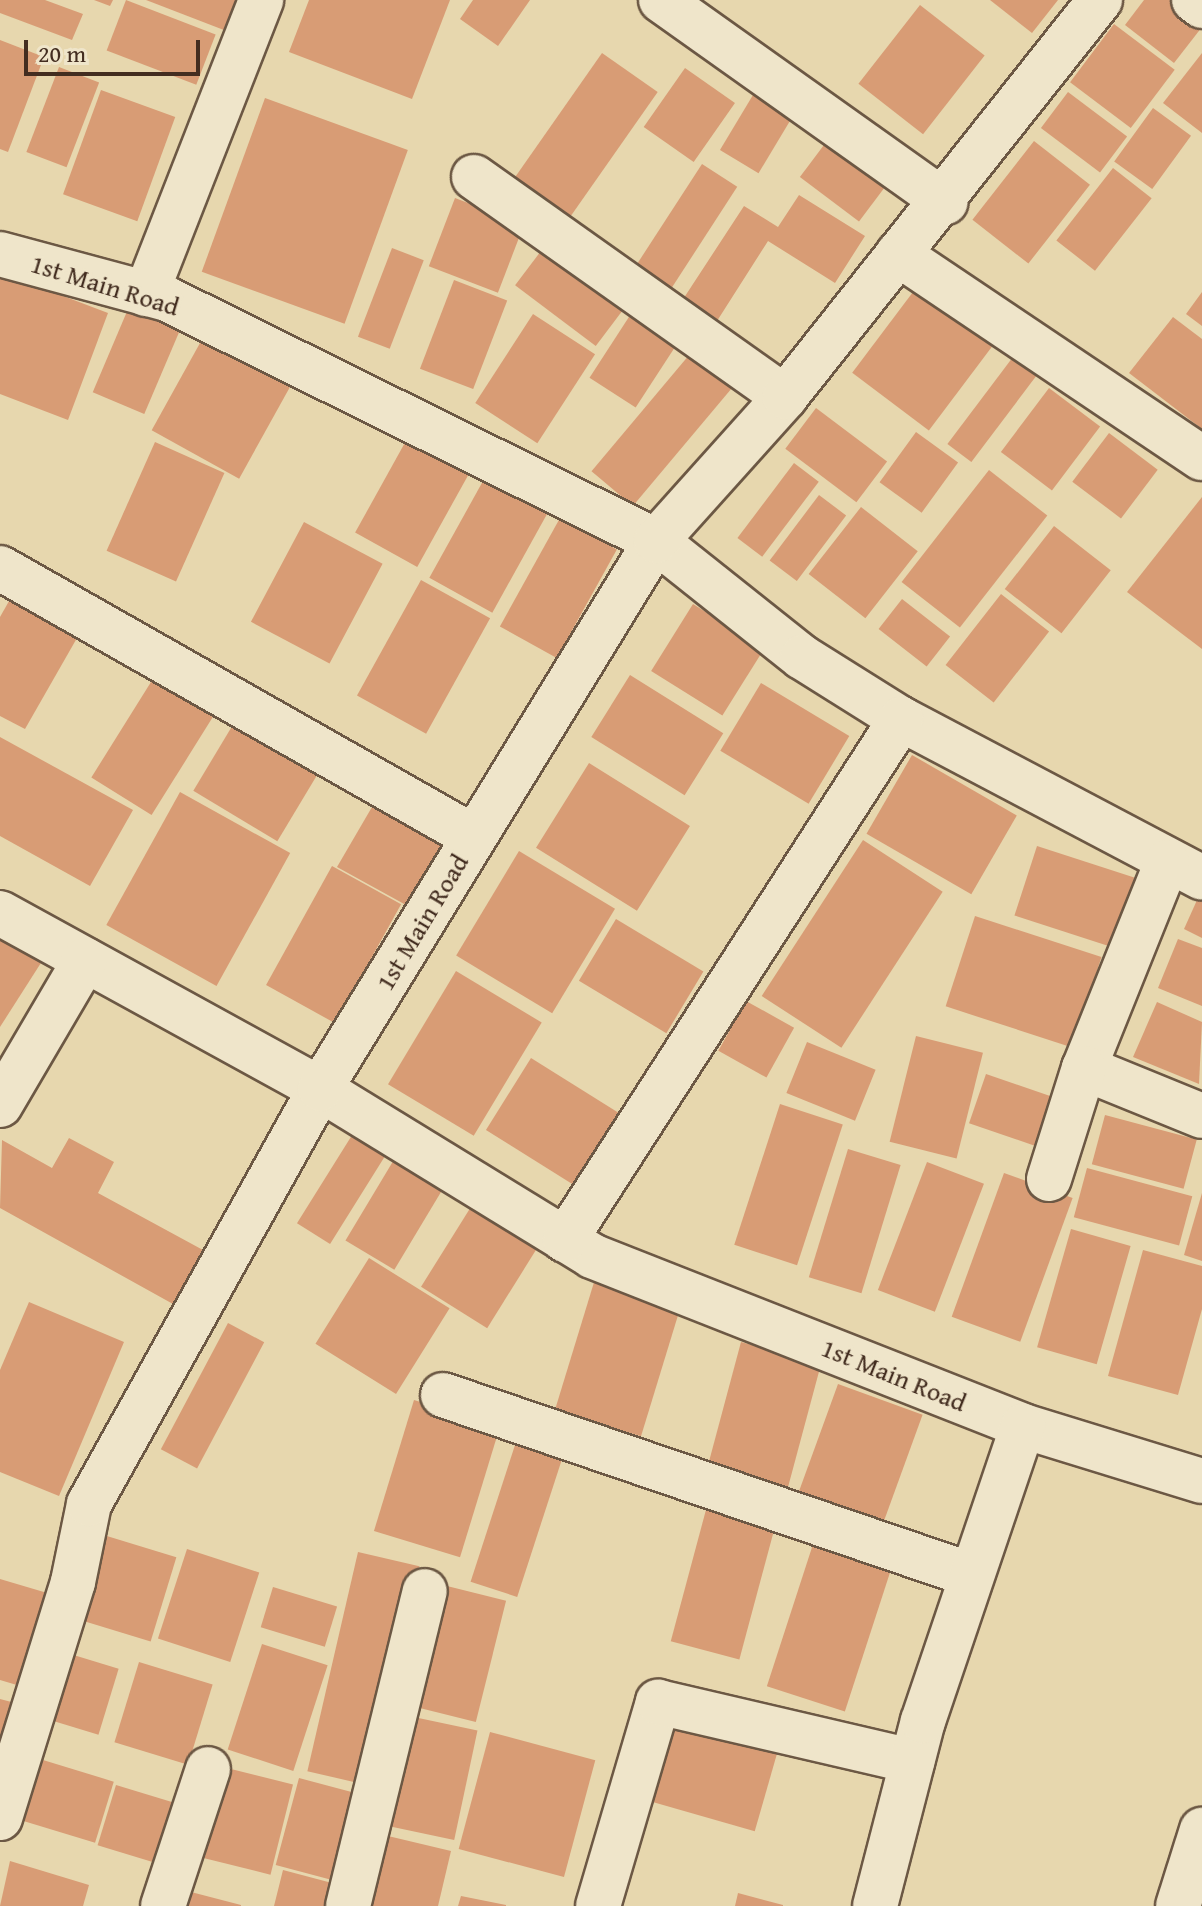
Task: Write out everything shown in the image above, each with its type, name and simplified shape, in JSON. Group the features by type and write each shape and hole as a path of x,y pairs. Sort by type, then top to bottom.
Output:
{"street":[{"path":"146,294 261,0"},
{"path":"661,0 945,202"},
{"path":"1049,1179 1084,1068 1185,870 901,719 802,657 656,541 785,397 898,254 945,202 1100,0"},
{"path":"1194,0 1202,6"},
{"path":"474,177 785,397"},
{"name":"1st Main Road","path":"0,254 146,294 656,541 320,1089 565,1240 1023,1426 1202,1481"},
{"path":"898,254 1202,458"},
{"path":"0,568 474,837"},
{"path":"565,1240 901,719"},
{"path":"0,913 320,1089 89,1504 73,1582 0,1818"},
{"path":"0,1105 85,960"},
{"path":"1084,1068 1202,1116"},
{"path":"443,1395 971,1575"},
{"path":"875,1906 912,1761 971,1575 1023,1426"},
{"path":"348,1906 425,1591"},
{"path":"598,1906 658,1702 912,1761"},
{"path":"163,1906 208,1769"},
{"path":"1178,1906 1202,1830"}],"building":[{"path":"0,0 45,0 83,14 72,40 0,13"},
{"path":"94,0 113,0 110,6"},
{"path":"126,0 216,34 196,85 107,50"},
{"path":"146,0 241,0 229,32"},
{"path":"309,0 450,0 412,99 289,52"},
{"path":"473,0 530,0 498,46 460,19"},
{"path":"990,0 1058,0 1032,33"},
{"path":"1144,0 1183,0 1202,27 1174,63 1125,25"},
{"path":"920,5 985,55 923,134 858,84"},
{"path":"1114,24 1175,70 1131,128 1070,82"},
{"path":"0,40 44,57 8,152 0,149"},
{"path":"602,53 658,92 564,226 508,187"},
{"path":"1202,53 1202,133 1163,103"},
{"path":"59,67 99,82 67,167 26,152"},
{"path":"685,68 735,103 694,162 644,127"},
{"path":"101,90 175,117 137,221 63,194"},
{"path":"756,90 795,113 759,173 720,150"},
{"path":"1068,92 1127,137 1100,172 1041,128"},
{"path":"265,98 408,150 345,324 202,272"},
{"path":"1153,108 1191,136 1152,189 1114,161"},
{"path":"833,133 892,178 859,221 800,177"},
{"path":"1034,141 1090,185 1028,264 972,220"},
{"path":"702,164 737,187 663,301 628,278"},
{"path":"1113,168 1152,198 1095,271 1056,240"},
{"path":"799,195 865,236 835,283 768,241 710,332 676,310 744,206 778,227"},
{"path":"455,198 524,225 498,293 429,266"},
{"path":"550,239 631,300 596,346 515,285"},
{"path":"392,248 424,260 390,349 358,337"},
{"path":"0,272 108,313 68,420 0,394"},
{"path":"454,280 507,300 473,389 420,369"},
{"path":"916,288 993,346 929,430 852,373"},
{"path":"1202,292 1202,326 1186,314"},
{"path":"131,302 183,324 144,414 93,392"},
{"path":"638,303 684,333 636,408 590,378"},
{"path":"533,314 595,354 537,443 475,403"},
{"path":"1173,317 1202,339 1202,429 1129,373"},
{"path":"205,334 292,382 239,479 152,430"},
{"path":"695,348 736,383 633,506 592,471"},
{"path":"1016,353 1040,371 971,462 947,444"},
{"path":"1049,388 1100,427 1052,490 1001,452"},
{"path":"816,408 887,462 856,502 785,449"},
{"path":"916,432 958,463 922,513 880,482"},
{"path":"1109,433 1158,470 1121,518 1072,482"},
{"path":"407,439 469,473 417,567 355,533"},
{"path":"155,442 224,473 176,582 107,551"},
{"path":"794,463 819,482 762,557 737,538"},
{"path":"989,470 1047,516 960,627 902,582"},
{"path":"488,472 551,507 492,613 429,578"},
{"path":"819,495 846,515 797,581 770,560"},
{"path":"1202,497 1202,649 1127,592"},
{"path":"861,507 918,551 865,618 809,574"},
{"path":"560,518 617,550 557,658 500,626"},
{"path":"304,522 383,564 330,664 251,622"},
{"path":"1054,526 1111,570 1061,633 1005,589"},
{"path":"421,580 490,618 426,734 357,695"},
{"path":"17,587 85,624 25,729 0,716 0,617"},
{"path":"1001,594 1049,632 994,702 946,665"},
{"path":"902,599 950,637 927,666 879,629"},
{"path":"693,604 764,649 722,716 651,671"},
{"path":"156,674 216,712 152,815 91,777"},
{"path":"630,675 723,733 685,795 591,737"},
{"path":"761,683 849,736 809,804 720,751"},
{"path":"234,723 318,773 277,841 193,791"},
{"path":"0,737 133,810 90,886 0,836"},
{"path":"912,755 1017,816 971,894 866,834"},
{"path":"589,763 690,826 637,911 536,848"},
{"path":"180,792 290,853 217,986 106,925"},
{"path":"379,795 447,841 415,910 337,867"},
{"path":"863,840 943,892 841,1048 762,996"},
{"path":"1037,846 1135,878 1112,947 1014,915"},
{"path":"519,851 615,909 552,1013 456,956"},
{"path":"332,866 401,904 335,1023 266,985"},
{"path":"1202,889 1202,938 1184,929"},
{"path":"975,916 1101,957 1072,1047 946,1006"},
{"path":"616,919 703,972 666,1033 579,981"},
{"path":"0,927 46,955 0,1027"},
{"path":"1178,939 1202,948 1202,1006 1158,988"},
{"path":"456,971 542,1023 474,1136 388,1084"},
{"path":"746,1001 794,1028 766,1078 718,1051"},
{"path":"1157,1002 1202,1022 1199,1084 1133,1057"},
{"path":"916,1036 983,1053 957,1158 890,1142"},
{"path":"807,1042 876,1070 855,1121 786,1093"},
{"path":"531,1058 628,1118 583,1190 486,1130"},
{"path":"986,1074 1068,1102 1051,1151 969,1123"},
{"path":"780,1104 843,1124 797,1265 734,1245"},
{"path":"1105,1115 1197,1140 1184,1189 1092,1164"},
{"path":"359,1124 392,1145 330,1244 297,1223"},
{"path":"69,1138 114,1162 98,1193 203,1250 173,1304 0,1208 2,1140 52,1168"},
{"path":"848,1149 901,1165 861,1293 809,1277"},
{"path":"398,1153 447,1182 394,1270 345,1240"},
{"path":"927,1162 984,1184 935,1312 878,1290"},
{"path":"1087,1168 1192,1196 1179,1245 1074,1217"},
{"path":"1004,1173 1073,1198 1020,1342 952,1317"},
{"path":"1202,1193 1202,1261 1184,1255"},
{"path":"474,1202 540,1243 487,1328 421,1287"},
{"path":"1071,1229 1131,1246 1097,1364 1037,1347"},
{"path":"1143,1250 1202,1266 1202,1309 1178,1395 1108,1376"},
{"path":"369,1258 450,1308 396,1394 315,1344"},
{"path":"595,1279 681,1305 641,1436 555,1410"},
{"path":"29,1302 124,1342 59,1496 0,1472 0,1370"},
{"path":"228,1323 264,1342 197,1469 161,1449"},
{"path":"741,1342 821,1363 788,1487 708,1466"},
{"path":"838,1384 923,1415 882,1526 798,1495"},
{"path":"414,1400 500,1426 460,1557 374,1531"},
{"path":"516,1442 563,1457 517,1597 471,1582"},
{"path":"707,1506 776,1524 739,1660 671,1641"},
{"path":"97,1533 176,1557 151,1641 71,1617"},
{"path":"816,1535 894,1560 845,1712 767,1686"},
{"path":"187,1549 259,1572 230,1662 158,1638"},
{"path":"358,1552 419,1566 369,1785 307,1771"},
{"path":"0,1579 54,1595 27,1688 0,1680"},
{"path":"443,1585 506,1601 476,1722 413,1706"},
{"path":"273,1587 337,1607 325,1647 261,1627"},
{"path":"262,1644 328,1665 293,1771 228,1750"},
{"path":"67,1653 119,1669 98,1735 47,1719"},
{"path":"139,1662 213,1685 188,1765 114,1742"},
{"path":"0,1699 19,1704 0,1766"},
{"path":"676,1714 780,1744 755,1831 651,1801"},
{"path":"409,1716 477,1731 454,1840 386,1826"},
{"path":"490,1732 595,1760 564,1877 459,1849"},
{"path":"43,1760 114,1782 95,1843 24,1821"},
{"path":"227,1768 293,1784 270,1875 205,1858"},
{"path":"299,1778 365,1796 341,1883 276,1865"},
{"path":"116,1785 186,1806 167,1867 98,1845"},
{"path":"388,1836 451,1851 438,1906 372,1906"},
{"path":"10,1861 89,1885 83,1906 0,1906"},
{"path":"283,1870 332,1883 327,1906 274,1906"},
{"path":"191,1892 241,1905 241,1906 187,1906"},
{"path":"738,1893 783,1905 783,1906 735,1906"},
{"path":"461,1896 506,1905 506,1906 458,1906"}]}
